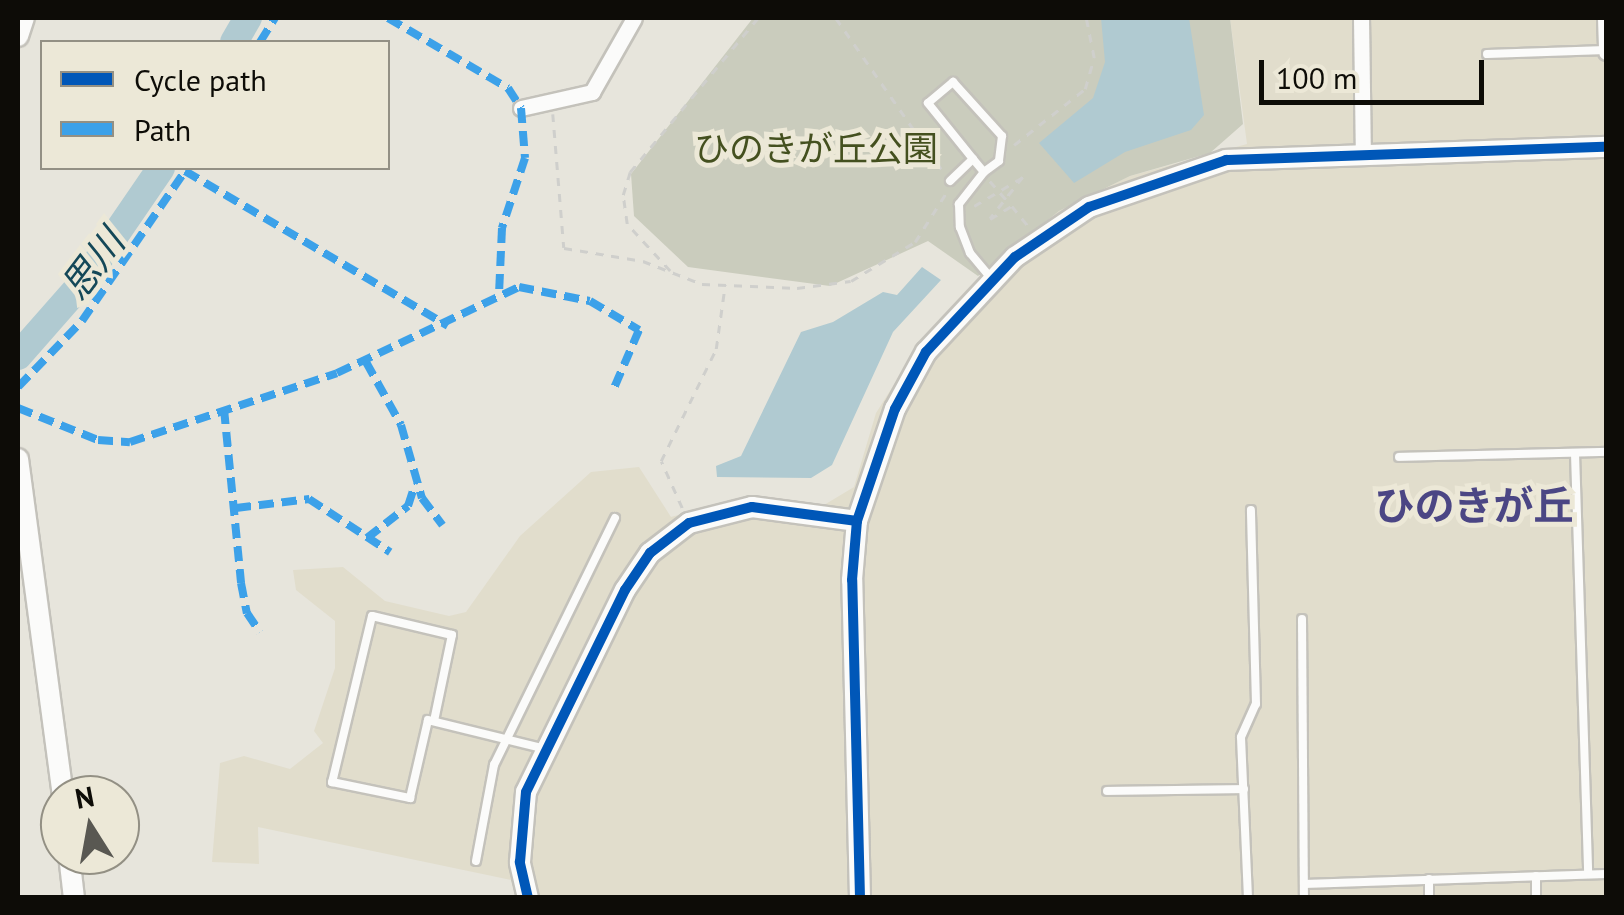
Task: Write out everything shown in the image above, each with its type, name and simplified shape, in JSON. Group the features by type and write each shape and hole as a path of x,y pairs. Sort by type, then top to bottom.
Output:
{"street":[{"path":"18,36 24,18"},
{"path":"521,108 592,92 634,18"},
{"path":"1361,18 1363,155"},
{"path":"1606,18 1606,51"},
{"path":"860,898 852,580 857,520 895,408 926,352 1015,257 1089,207 1160,179 1226,160 1606,147"},
{"path":"18,459 59,775"},
{"path":"528,898 520,833 526,792 635,571 689,523 752,506 857,520"}],"lane":[{"path":"1486,54 1606,51"},
{"path":"984,172 928,103 953,82 1002,136 999,161 984,172 959,204 960,227 970,253 993,280"},
{"path":"950,181 973,159"},
{"path":"1399,457 1606,452"},
{"path":"1576,453 1588,874"},
{"path":"1248,898 1241,736 1256,704 1251,510"},
{"path":"476,861 506,738 615,518"},
{"path":"434,722 452,635 372,616 332,782 410,798 428,720 434,722 506,738 546,749"},
{"path":"1302,618 1304,898"},
{"path":"1106,790 1244,788"},
{"path":"1304,884 1606,874"},
{"path":"1536,876 1536,898"},
{"path":"1429,880 1429,898"}],"path":[{"path":"670,272 628,224 622,195 630,172 758,18"},
{"path":"548,104 556,121 558,237 564,248 670,272 702,284 798,288 851,281 878,270 922,233 950,181 836,18"},
{"path":"1014,145 1085,89 1094,58 1086,18"},
{"path":"1012,206 990,219 1006,199 1023,177 998,191 976,208 988,184 998,191 1006,199 1012,206 1034,232"},
{"path":"689,523 662,462 719,336 725,285"}],"shaded area":[{"path":"1230,18 1606,18 1606,897 516,897 511,880 258,827 259,864 212,862 220,763 244,756 290,769 323,743 314,731 335,668 335,621 296,590 293,570 343,567 385,601 449,616 466,612 520,536 591,472 639,467 671,517 750,496 824,505 854,487 876,413 926,334 1015,243 1059,211 1130,176 1247,144"}],"green space":[{"name":"ひのきが丘公園","path":"753,18 1230,18 1243,124 1210,153 1130,176 1059,211 978,276 928,241 830,286 688,267 634,216 631,174"}],"water":[{"path":"1101,18 1189,18 1204,115 1191,130 1125,152 1074,183 1039,143 1093,98 1105,62"},
{"path":"922,267 941,280 893,332 832,465 811,478 717,477 716,466 741,456 801,332 833,322 883,292 897,295"}],"waterway":[{"name":"思川","path":"235,40 248,18"},
{"name":"思川","path":"18,356 83,282 160,170"}],"marked path":[{"path":"261,40 275,18"},
{"path":"388,18 508,88 521,108 525,158 502,228 499,293"},
{"path":"18,387 82,321 186,170"},
{"path":"185,171 448,326"},
{"path":"18,408 98,440 130,442 337,373 519,287 590,301 639,330 614,388"},
{"path":"366,362 401,425 422,498 442,525"},
{"path":"224,409 241,583 247,613 260,632"},
{"path":"367,538 408,506 415,484"},
{"path":"236,508 309,499 390,552"}],"cycle path":[{"path":"860,898 852,580 857,521 895,409 926,352 1015,257 1089,207 1226,160 1606,147"},
{"path":"528,898 520,862 526,792 625,590 650,553 689,523 752,507 857,521"}],"district":[{"name":"ひのきが丘","path":"1474,505"}]}
